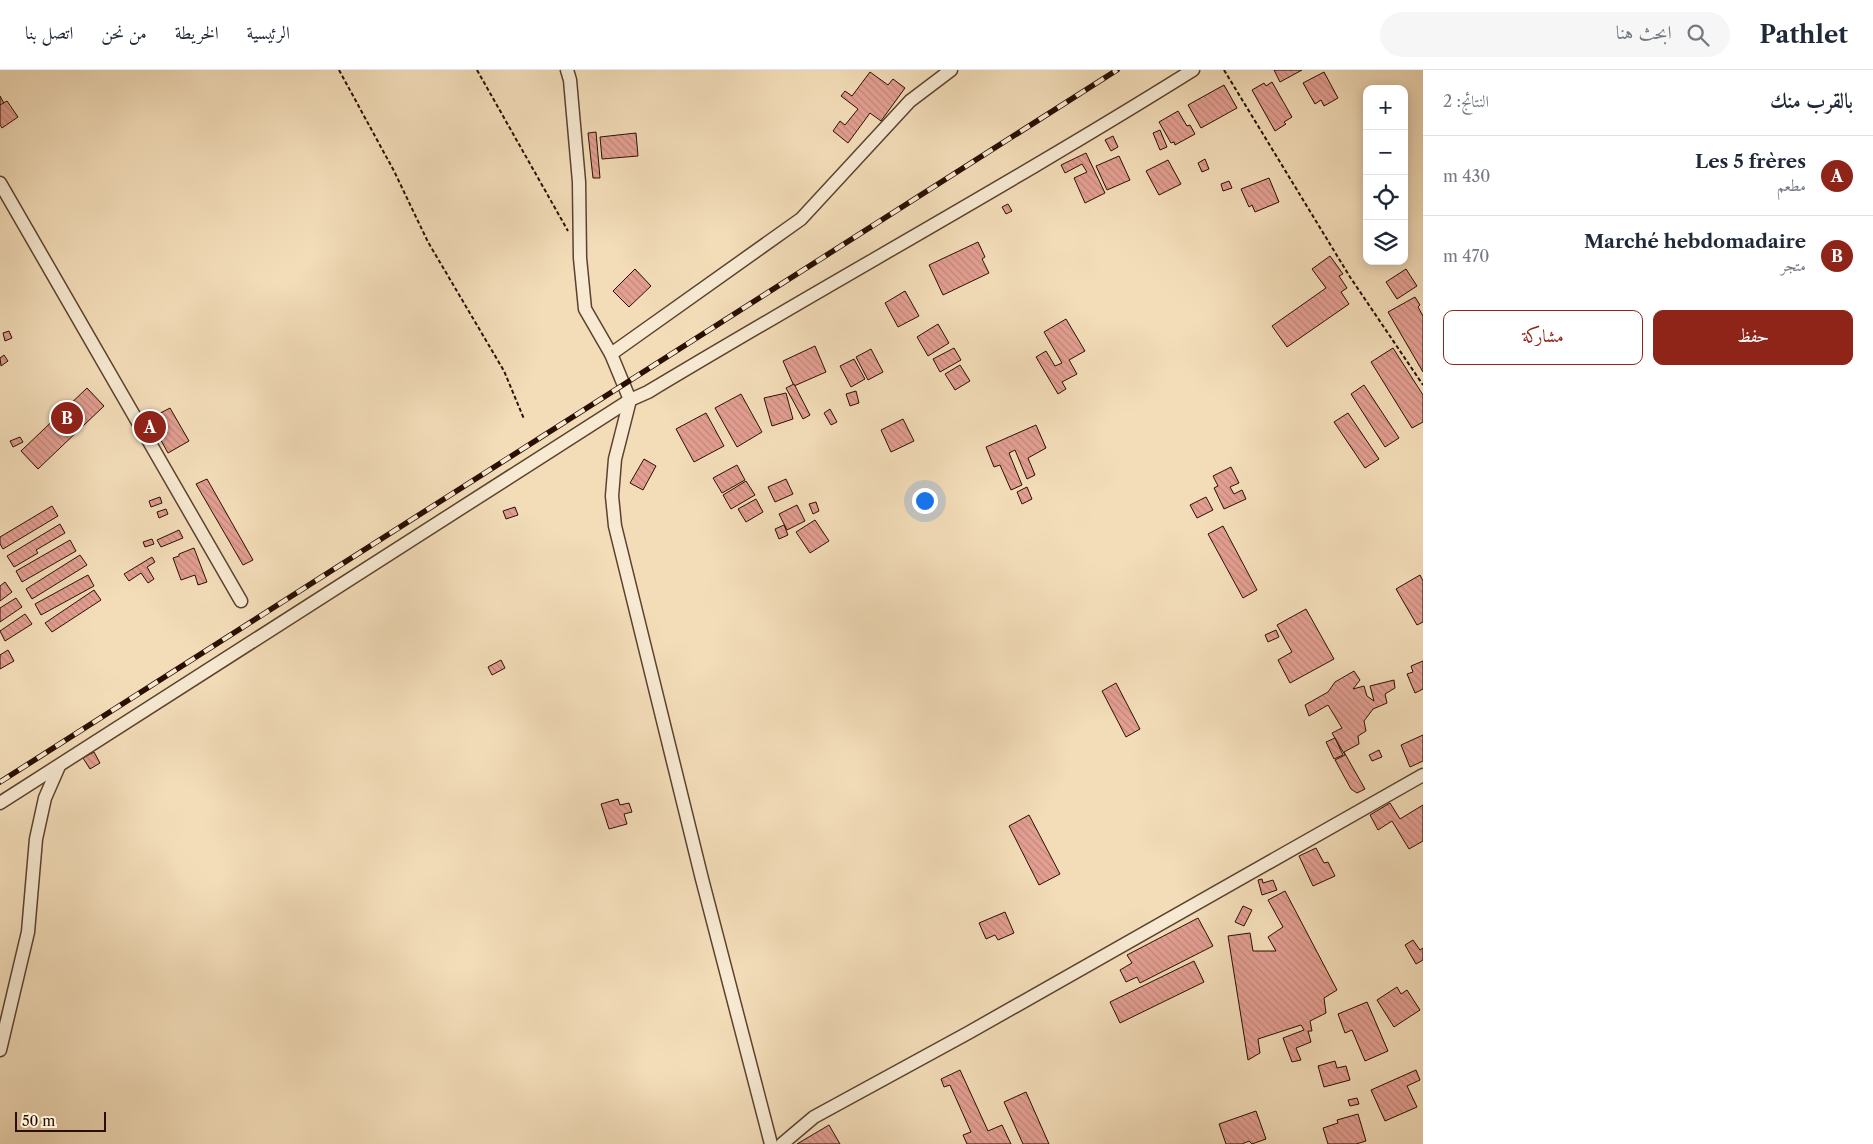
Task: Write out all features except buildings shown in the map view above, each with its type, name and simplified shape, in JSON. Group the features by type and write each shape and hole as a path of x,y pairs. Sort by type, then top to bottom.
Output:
{"street":[{"path":"568,70 579,182 580,243 586,309 611,354 630,400 615,459 612,496 615,526 702,879 771,1144"},
{"path":"611,354 800,219 910,101 951,70"},
{"path":"0,803 630,400 648,392 751,330 1112,121 1193,70"},
{"path":"0,183 241,601"},
{"path":"0,1050 28,932 36,839 45,798 59,766"},
{"path":"782,1144 814,1117 977,1028 1423,775"}],"path":[{"path":"339,70 394,171 428,242 504,371 524,419"},
{"path":"477,70 563,226 580,243"},
{"path":"1224,70 1350,277 1423,385"}],"railway":[{"path":"0,782 1117,70"}],"place":[{"name":"Marché hebdomadaire","path":"67,418"},
{"name":"Les 5 frères","path":"150,427"}]}
